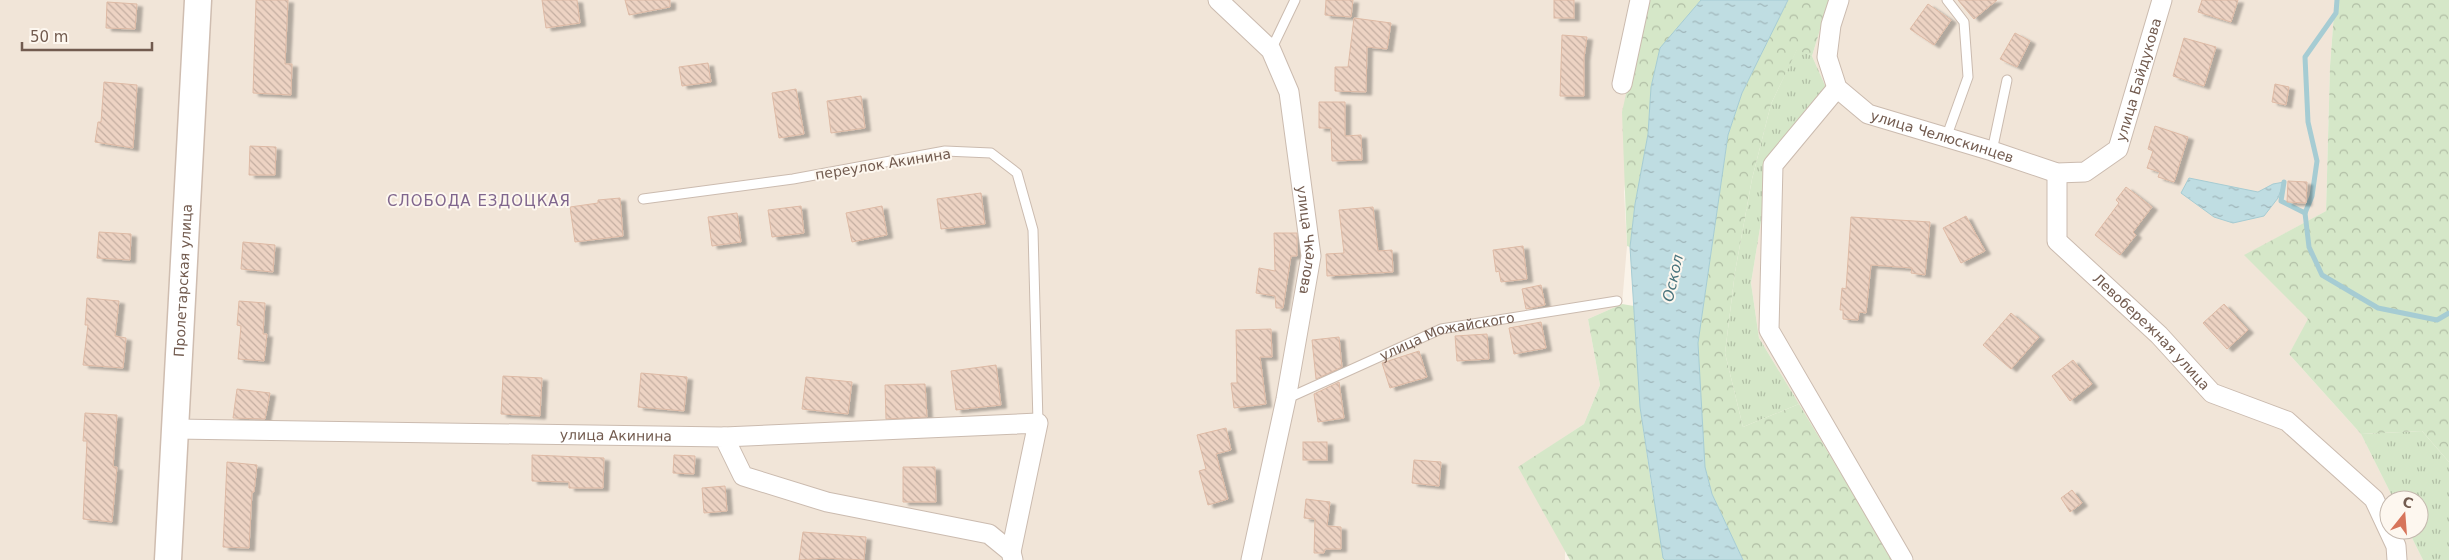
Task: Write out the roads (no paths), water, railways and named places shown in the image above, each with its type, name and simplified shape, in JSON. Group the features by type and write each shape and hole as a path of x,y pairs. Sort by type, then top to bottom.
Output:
{"main road":[{"name":"Пролетарская улица","path":"168,560 198,0"}],"street":[{"name":"улица Чкалова","path":"1218,0 1271,50 1289,92 1311,256 1286,399 1251,560"},
{"path":"1622,84 1640,0"},
{"path":"1839,0 1831,25 1827,57 1837,88 1773,165 1769,330 1902,560"},
{"name":"улица Байдукова","path":"2085,172 2118,150 2162,0"},
{"name":"улица Челюскинцев","path":"1837,88 1868,114 1992,151 2057,173 2085,172"},
{"name":"Левобережная улица","path":"2057,173 2057,241 2159,335 2212,393 2287,421 2374,499 2396,546 2397,560"},
{"name":"улица Акинина","path":"175,429 724,437 1038,423"},
{"path":"1012,556 1038,423"},
{"path":"724,437 743,476 827,502 989,534 1012,556"}],"lane":[{"path":"1271,50 1295,0"},
{"path":"1946,138 1968,77 1964,22 1947,0"},
{"path":"1992,151 2007,80"},
{"name":"переулок Акинина","path":"643,198 793,179 945,151 991,153 1017,173 1032,230 1038,423"},
{"name":"улица Можайского","path":"1286,399 1441,329 1617,300"}],"water":[{"name":"Оскол","path":"1701,0 1788,0 1742,93 1728,135 1698,343 1705,467 1712,494 1743,560 1665,560 1663,558 1640,407 1630,247 1635,204 1648,134 1651,87 1660,48"},
{"path":"2189,178 2258,192 2273,184 2284,182 2278,198 2264,216 2233,223 2214,217 2181,193"}],"waterway":[{"path":"2284,182 2281,201 2305,213 2312,196 2317,161 2308,122 2305,57 2336,13 2337,0"},
{"path":"2305,213 2309,247 2322,275 2378,308 2437,320 2449,313"}],"district":[{"name":"СЛОБОДА ЕЗДОЦКАЯ","path":"479,201"}]}
